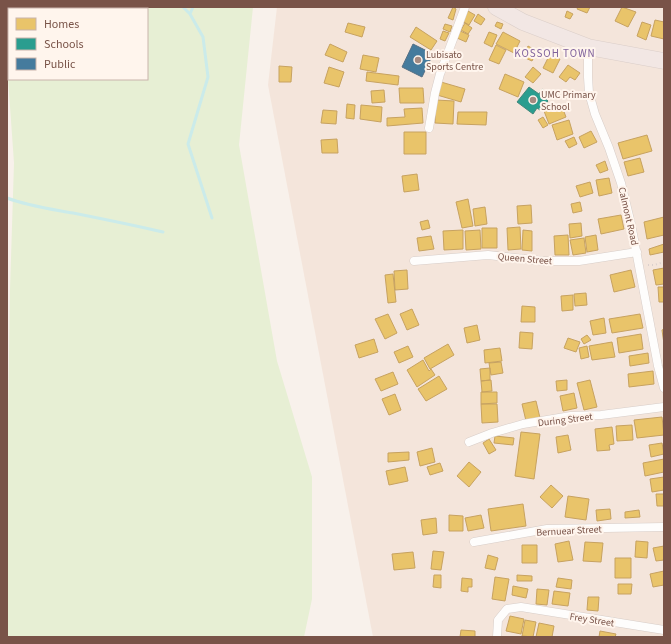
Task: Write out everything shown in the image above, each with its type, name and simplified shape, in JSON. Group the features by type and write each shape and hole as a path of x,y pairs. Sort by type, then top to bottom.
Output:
{"highway":[{"path":"496,7 523,22 588,47 664,62"},
{"path":"514,7 527,14 589,38 664,52"}],"street":[{"path":"429,128 440,74 465,7"},
{"name":"Calmont Road","path":"588,47 588,77 590,93 595,114 610,148 621,183 637,252 658,366 664,388"},
{"name":"Queen Street","path":"414,261 488,255 543,261 579,261 637,252"},
{"name":"During Street","path":"469,442 492,433 523,424 571,416 601,415 664,407"},
{"name":"Bernuear Street","path":"474,542 547,529 664,527"},
{"name":"Frey Street","path":"497,637 498,620 507,609 521,607 664,630"}],"path":[{"path":"639,264 654,265 664,262"}],"shaded area":[{"path":"277,7 664,7 664,637 373,637 268,85"}],"green space":[{"path":"7,7 253,7 239,145 277,361 312,477 312,599 304,637 7,637 7,488 10,290 14,163 8,80 148,80 148,8 8,8 8,78"}],"building: Homes":[{"path":"453,7 456,9 453,20 448,18"},
{"path":"578,7 590,7 587,13 577,9"},
{"path":"622,7 636,12 628,27 615,21"},
{"path":"468,11 475,15 469,25 462,21"},
{"path":"567,11 573,14 570,19 565,17"},
{"path":"478,14 485,19 481,25 474,21"},
{"path":"655,20 664,22 664,39 651,36"},
{"path":"497,22 503,24 501,29 495,26"},
{"path":"642,22 651,25 646,40 637,36"},
{"path":"348,23 365,27 362,37 345,32"},
{"path":"465,23 472,28 468,34 461,30"},
{"path":"445,24 452,26 450,32 443,29"},
{"path":"416,27 437,41 431,50 410,37"},
{"path":"458,30 469,35 466,42 457,38"},
{"path":"443,31 449,33 445,41 440,39"},
{"path":"489,32 497,35 492,47 484,43"},
{"path":"503,32 520,41 514,53 496,44"},
{"path":"330,44 347,52 343,62 325,55"},
{"path":"496,45 506,50 499,64 489,60"},
{"path":"528,46 537,51 532,61 523,57"},
{"path":"550,54 560,59 553,73 543,68"},
{"path":"363,55 379,58 376,72 360,69"},
{"path":"568,65 580,73 575,80 570,77 566,82 559,77"},
{"path":"279,66 292,67 291,82 279,82"},
{"path":"329,67 344,72 339,87 324,83"},
{"path":"533,67 541,74 533,83 525,77"},
{"path":"367,72 399,76 398,85 366,81"},
{"path":"505,74 524,82 518,97 499,89"},
{"path":"441,82 465,89 461,102 437,95"},
{"path":"399,88 423,88 424,103 400,103"},
{"path":"384,90 385,102 372,103 371,91"},
{"path":"436,100 454,101 453,124 435,123"},
{"path":"347,104 355,105 354,119 346,118"},
{"path":"561,104 566,117 549,124 544,111"},
{"path":"361,105 382,107 381,122 360,119"},
{"path":"422,108 423,123 387,126 387,118 405,117 404,109"},
{"path":"323,110 337,111 336,124 321,123"},
{"path":"458,112 487,112 486,125 457,124"},
{"path":"543,117 548,125 543,128 538,120"},
{"path":"569,120 573,134 557,140 552,125"},
{"path":"591,131 597,142 584,148 579,137"},
{"path":"404,132 426,132 426,154 404,154"},
{"path":"647,135 652,151 623,159 618,143"},
{"path":"574,137 577,144 569,148 565,141"},
{"path":"337,139 338,153 322,153 321,140"},
{"path":"640,158 644,172 628,176 624,162"},
{"path":"605,161 608,170 600,173 596,165"},
{"path":"417,174 419,190 404,192 402,176"},
{"path":"609,178 612,193 599,196 596,180"},
{"path":"590,182 593,193 580,197 576,186"},
{"path":"468,199 473,226 462,228 456,202"},
{"path":"580,202 582,211 573,213 571,204"},
{"path":"531,205 532,223 518,224 517,206"},
{"path":"485,207 487,224 475,226 473,209"},
{"path":"621,215 624,229 601,234 598,219"},
{"path":"664,217 664,235 647,239 644,222"},
{"path":"428,220 430,228 422,230 420,222"},
{"path":"581,223 582,236 570,238 569,224"},
{"path":"520,227 521,249 508,250 507,228"},
{"path":"482,228 497,228 497,248 482,248"},
{"path":"463,230 463,249 444,250 443,231"},
{"path":"480,230 481,249 466,250 465,231"},
{"path":"523,230 532,231 532,251 522,250"},
{"path":"568,235 569,255 555,255 554,236"},
{"path":"596,235 598,250 587,252 585,237"},
{"path":"431,236 434,249 419,251 417,238"},
{"path":"584,238 586,253 573,255 570,240"},
{"path":"664,244 664,252 650,255 649,249"},
{"path":"664,268 664,284 656,285 653,270"},
{"path":"407,270 408,289 395,290 394,271"},
{"path":"631,270 635,287 614,292 610,275"},
{"path":"393,274 396,302 388,303 385,275"},
{"path":"658,287 664,287 664,302 659,302"},
{"path":"586,293 587,305 575,306 574,294"},
{"path":"573,295 573,310 562,311 561,296"},
{"path":"522,306 535,307 535,322 521,322"},
{"path":"412,309 419,325 407,330 400,314"},
{"path":"388,314 397,333 385,339 375,319"},
{"path":"640,314 643,328 612,333 609,319"},
{"path":"604,318 606,333 593,335 590,321"},
{"path":"477,325 480,340 467,343 464,328"},
{"path":"664,329 664,344 662,330"},
{"path":"520,332 533,333 532,349 519,348"},
{"path":"641,334 643,349 619,353 617,338"},
{"path":"587,335 591,340 584,344 581,339"},
{"path":"568,338 580,342 576,352 564,348"},
{"path":"374,339 378,352 359,358 355,345"},
{"path":"612,342 615,357 592,360 589,346"},
{"path":"448,344 454,355 430,369 424,358"},
{"path":"408,346 413,357 399,363 394,352"},
{"path":"587,346 589,357 581,359 579,348"},
{"path":"500,348 502,361 485,363 484,350"},
{"path":"648,353 649,363 630,366 629,356"},
{"path":"423,360 429,371 431,369 435,375 417,387 407,370"},
{"path":"501,362 503,373 491,375 489,363"},
{"path":"490,368 490,380 481,381 480,369"},
{"path":"653,371 654,384 629,387 628,374"},
{"path":"393,372 398,384 381,391 375,379"},
{"path":"439,376 447,389 426,401 418,389"},
{"path":"491,380 492,391 482,392 481,381"},
{"path":"567,380 567,390 557,391 556,381"},
{"path":"590,380 597,407 584,410 577,383"},
{"path":"481,392 497,392 497,403 481,404"},
{"path":"574,393 577,408 563,411 560,396"},
{"path":"395,394 401,410 389,415 382,399"},
{"path":"536,401 540,418 526,421 522,404"},
{"path":"481,404 497,404 498,422 482,423"},
{"path":"662,417 664,435 637,438 634,420"},
{"path":"632,425 633,440 617,441 616,426"},
{"path":"612,427 614,444 609,445 610,450 597,451 595,429"},
{"path":"521,432 540,434 534,479 515,476"},
{"path":"568,435 571,450 558,453 556,437"},
{"path":"495,436 514,438 513,445 494,443"},
{"path":"489,439 496,450 489,454 483,443"},
{"path":"662,443 664,454 651,457 649,445"},
{"path":"432,448 435,462 420,466 417,452"},
{"path":"409,452 409,460 388,462 388,453"},
{"path":"664,459 664,472 645,476 643,463"},
{"path":"469,462 481,472 469,487 457,476"},
{"path":"440,463 443,471 430,475 427,467"},
{"path":"405,467 408,481 389,485 386,471"},
{"path":"664,477 664,490 652,492 650,479"},
{"path":"551,485 563,496 552,508 540,497"},
{"path":"656,494 664,494 664,506 657,506"},
{"path":"568,496 589,499 586,520 565,517"},
{"path":"523,504 526,526 491,531 488,509"},
{"path":"610,509 611,519 597,521 596,510"},
{"path":"639,510 640,517 625,518 625,512"},
{"path":"449,515 463,516 463,531 449,531"},
{"path":"481,515 484,528 468,531 465,518"},
{"path":"436,518 437,533 423,535 421,520"},
{"path":"569,541 573,560 558,562 555,544"},
{"path":"636,541 648,542 647,558 635,557"},
{"path":"585,542 603,543 601,562 583,561"},
{"path":"522,545 537,545 537,563 522,563"},
{"path":"664,546 664,560 656,561 653,548"},
{"path":"433,551 444,552 441,570 431,569"},
{"path":"413,552 415,568 394,570 392,554"},
{"path":"488,555 498,558 495,570 485,568"},
{"path":"615,558 631,558 631,578 615,578"},
{"path":"664,571 664,585 653,587 650,574"},
{"path":"434,575 441,575 441,588 433,587"},
{"path":"517,575 532,576 532,581 517,581"},
{"path":"495,577 509,579 505,601 492,599"},
{"path":"462,578 472,579 472,587 468,587 468,592 461,591"},
{"path":"558,578 572,580 571,589 556,587"},
{"path":"618,584 632,584 631,594 618,594"},
{"path":"513,586 528,589 526,598 512,595"},
{"path":"537,589 549,590 547,605 536,604"},
{"path":"554,591 570,593 568,606 552,604"},
{"path":"588,597 599,597 598,611 587,610"},
{"path":"510,616 524,619 521,634 506,631"},
{"path":"525,620 536,622 533,637 522,636"},
{"path":"539,623 554,626 552,637 536,637"},
{"path":"461,630 475,631 475,637 460,637"},
{"path":"600,631 616,634 615,637 599,637"}],"building: Schools":[{"name":"UMC Primary School","path":"529,87 539,94 542,89 548,94 545,98 548,101 540,110 537,108 533,114 517,102"}],"building: Public":[{"name":"Lubisato Sports Centre","path":"413,44 433,54 422,77 402,67"}],"waterway":[{"path":"183,7 190,14"},
{"path":"193,7 190,14 203,37 208,77 188,144 212,218"},
{"path":"7,198 31,205 163,232"}],"place":[{"name":"Lubisato Sports Centre","path":"418,60"},
{"name":"UMC Primary School","path":"533,100"}],"district":[{"name":"KOSSOH TOWN","path":"555,53"}]}
